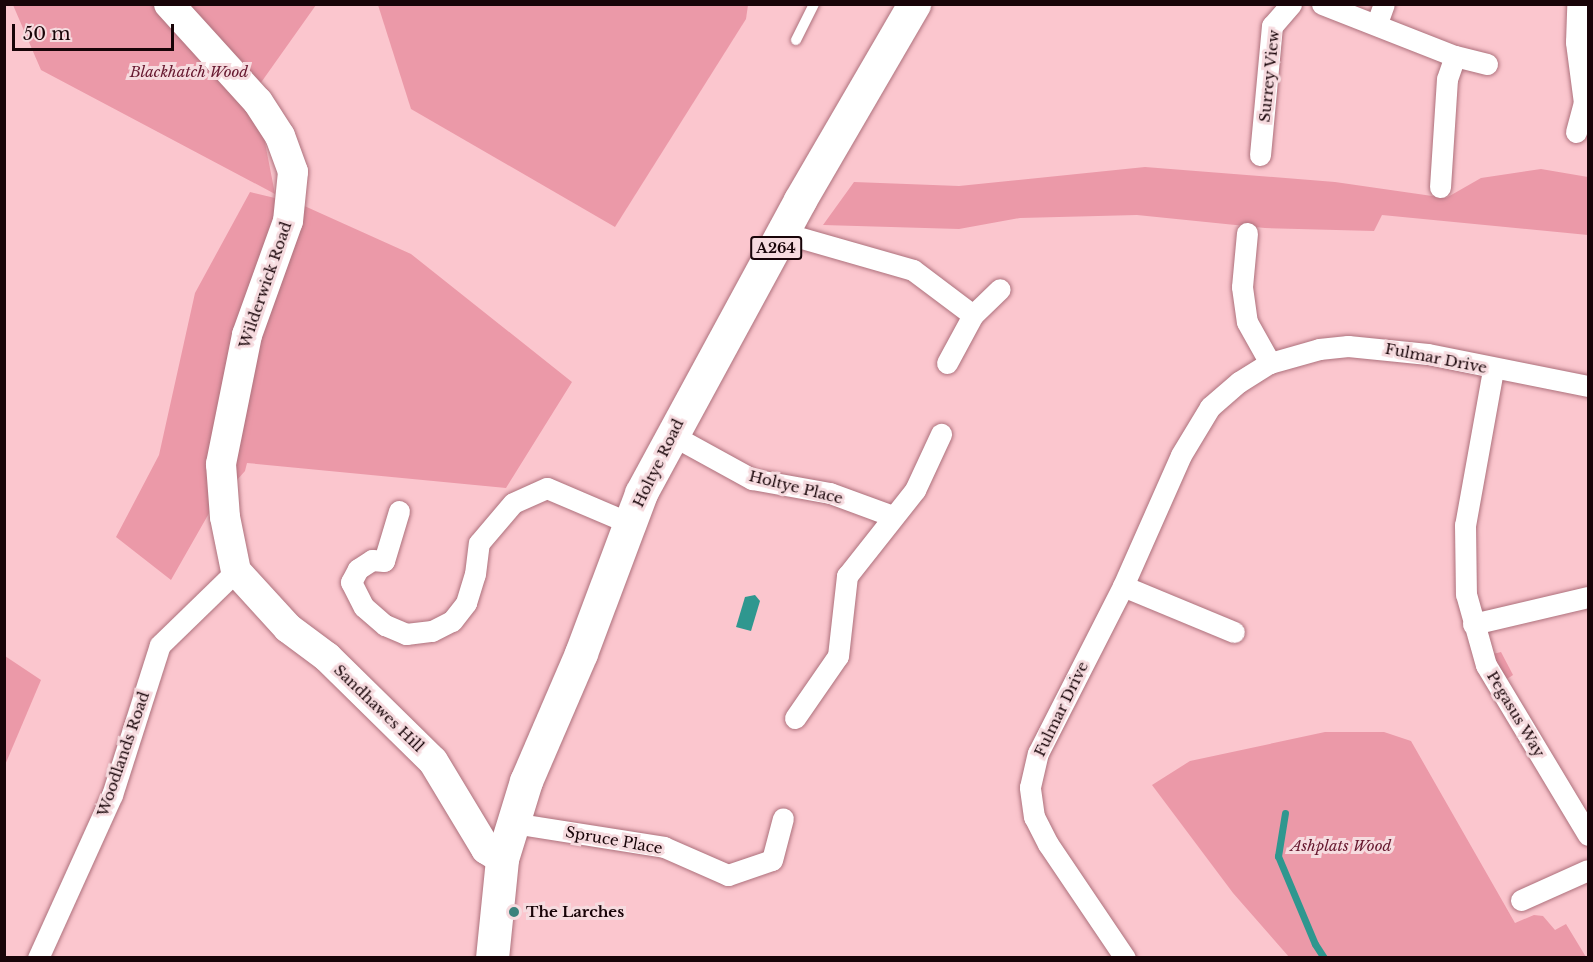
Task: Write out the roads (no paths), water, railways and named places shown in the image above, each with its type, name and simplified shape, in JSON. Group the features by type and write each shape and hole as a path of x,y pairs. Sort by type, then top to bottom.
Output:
{"main road":[{"name":"Holtye Road","path":"492,957 502,859 513,823 540,740 581,653 629,523 670,435 914,4"}],"street":[{"name":"Wilderwick Road","path":"169,4 258,102 280,136 292,172 288,221 247,335 221,464 225,517 236,571"},
{"name":"Surrey View","path":"1260,155 1272,26 1292,4"},
{"path":"1322,4 1380,14 1455,56 1487,64"},
{"path":"1576,132 1584,103 1576,42 1577,4"},
{"path":"1440,187 1447,80 1455,56"},
{"path":"784,233 913,270 973,315"},
{"path":"1247,233 1242,286 1247,322 1270,363"},
{"path":"947,363 973,315 1000,289"},
{"name":"Fulmar Drive","path":"1125,957 1048,844 1034,817 1030,787 1038,753 1123,586 1180,455 1210,407 1239,382 1270,363 1319,349 1348,346 1428,354 1493,370 1588,386"},
{"name":"Pegasus Way","path":"1493,370 1465,525 1462,564 1473,624 1486,665 1588,836"},
{"path":"795,718 838,657 847,576 915,490 941,434"},
{"name":"Holtye Place","path":"670,435 752,479 830,493 893,516"},
{"path":"399,512 384,561 372,560 358,569 351,582 364,607 385,625 406,634 432,631 452,621 466,603 476,573 479,543 513,503 547,488 629,523"},
{"name":"Sandhawes Hill","path":"236,571 288,628 327,657 433,761 486,849 502,859"},
{"name":"Woodlands Road","path":"38,957 112,795 159,645 236,571"},
{"path":"1123,586 1234,632"},
{"path":"1473,624 1588,597"},
{"name":"Spruce Place","path":"513,823 664,847 728,875 772,860 783,818"},
{"path":"1521,900 1588,870"}],"lane":[{"path":"796,40 814,4"}],"water":[{"path":"755,595 760,601 751,631 736,627 745,597"}],"waterway":[{"path":"1285,813 1278,856 1315,944 1324,958"}],"place":[{"name":"The Larches","path":"514,912"}],"park label":[{"name":"Blackhatch Wood","path":"189,72"},
{"name":"Ashplats Wood","path":"1341,846"}]}
